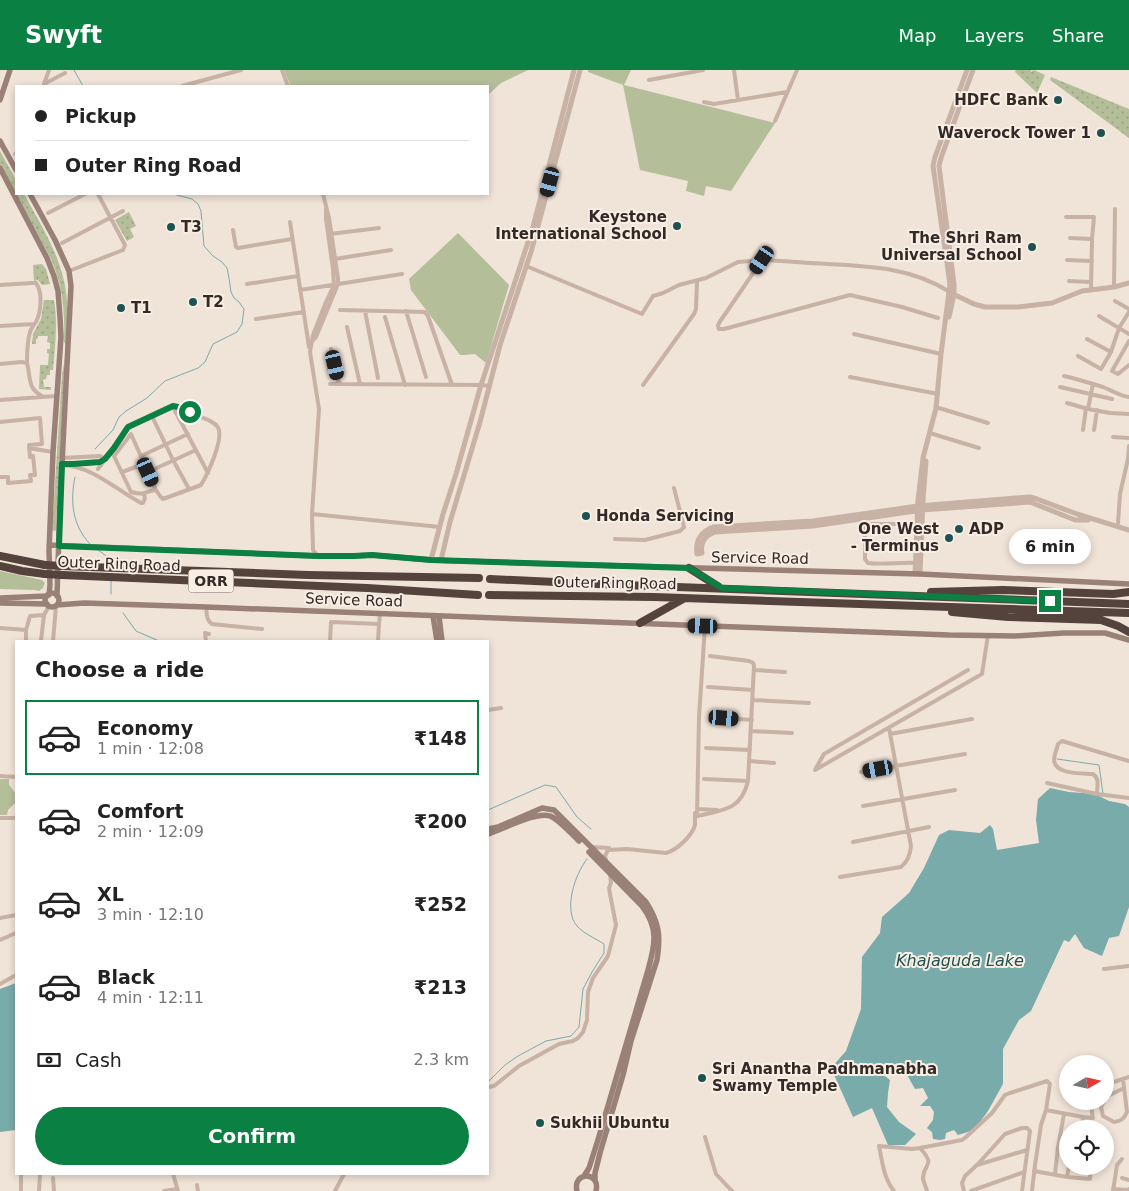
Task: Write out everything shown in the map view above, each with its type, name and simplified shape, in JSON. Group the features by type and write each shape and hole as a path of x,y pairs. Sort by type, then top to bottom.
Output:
{"highway":[{"name":"Outer Ring Road","path":"0,556 45,565 62,566 316,575 478,578"},
{"name":"Outer Ring Road","path":"0,566 45,574 367,588 478,595"},
{"path":"689,568 722,588"},
{"name":"Outer Ring Road","path":"490,579 1129,604"},
{"path":"592,584 592,596"},
{"path":"881,594 1003,590 1113,594 1129,592"},
{"name":"Outer Ring Road","path":"489,595 684,598 1129,613"},
{"path":"640,623 684,598"},
{"path":"881,605 997,616 1101,620 1129,632"}],"main road":[{"path":"0,100 10,70"},
{"path":"1,144 15,168"},
{"path":"0,168 36,237 54,276 58,291 60,351 49,545 50,585 46,600 52,605 59,599 57,596 62,462 71,286 69,271 31,195"},
{"path":"60,351 68,351"},
{"name":"Service Road","path":"49,545 318,556 372,555 431,560 917,574 1129,584"},
{"path":"0,598 48,596 53,594 57,596"},
{"name":"Service Road","path":"0,604 117,604 988,636 1105,633 1129,640"},
{"path":"436,616 437,640"},
{"path":"436,616 442,640"},
{"path":"489,829 544,808 554,811 642,906 649,914 652,922 654,946 598,1143 589,1168 584,1176 579,1179 576,1188 570,1190"},
{"path":"489,834 544,814 553,817 608,865 646,902 654,914 659,947 657,960 631,1041 595,1173 598,1187 596,1191"},
{"path":"584,1176 590,1176 595,1180"}],"street":[{"path":"44,85 49,70"},
{"path":"186,85 241,70"},
{"path":"282,70 288,85"},
{"path":"440,560 500,345 526,266 574,70"},
{"path":"431,560 481,385 533,227 580,70"},
{"path":"649,80 703,70"},
{"path":"734,70 738,100"},
{"path":"775,121 797,70"},
{"path":"918,563 917,524 926,459 939,408 952,293 933,166 967,70"},
{"path":"917,574 923,458 936,408 941,354 954,284 939,166 973,70"},
{"path":"44,85 65,73"},
{"path":"704,102 714,104 787,92"},
{"path":"48,213 83,195"},
{"path":"69,271 123,250 125,245 98,195"},
{"path":"310,352 319,318 336,285 335,259 326,219 323,195"},
{"path":"1114,287 1115,209"},
{"path":"62,243 123,211"},
{"path":"1066,217 1094,217 1091,290"},
{"path":"290,222 319,409 312,514 313,550 318,556"},
{"path":"330,235 379,228"},
{"path":"234,230 236,247 238,248 292,239"},
{"path":"330,235 336,285"},
{"path":"1070,238 1092,239"},
{"path":"335,259 391,250"},
{"path":"526,266 642,314 653,296 663,294 679,285 706,278 738,262 762,260 870,266 908,274 940,286 974,304 984,307 1018,307 1052,303 1082,291 1129,283"},
{"path":"762,260 719,323 718,326 720,328 724,329 850,295 902,307 938,318"},
{"path":"1068,260 1092,261"},
{"path":"300,290 402,274"},
{"path":"246,284 298,276"},
{"path":"643,385 695,312 697,280"},
{"path":"1070,281 1091,282"},
{"path":"0,285 32,283 38,285 40,306 36,320 29,333 27,363 31,386 36,393 42,396"},
{"path":"1078,356 1101,369 1111,352 1119,328 1129,311 1115,302"},
{"path":"340,310 422,311 427,314 452,385"},
{"path":"365,311 378,378"},
{"path":"406,311 426,377"},
{"path":"256,319 304,312"},
{"path":"1099,316 1129,334"},
{"path":"385,317 405,384"},
{"path":"0,326 34,324"},
{"path":"346,327 360,384"},
{"path":"854,334 941,354"},
{"path":"1087,339 1111,352"},
{"path":"1129,342 1112,370 1118,374 1129,365"},
{"path":"331,349 338,381 341,384"},
{"path":"0,364 27,363"},
{"path":"1064,376 1129,397"},
{"path":"850,377 938,394"},
{"path":"330,384 490,386"},
{"path":"1083,430 1093,384"},
{"path":"1060,386 1112,399"},
{"path":"0,400 56,396"},
{"path":"1067,403 1110,413 1129,414"},
{"path":"173,406 208,473"},
{"path":"98,469 128,427 173,406 217,425 220,437 208,473 201,485 163,498"},
{"path":"939,408 988,423"},
{"path":"1094,430 1097,410"},
{"path":"152,416 189,490"},
{"path":"0,422 40,418 42,444 29,445 30,457 33,456 35,474 30,475 31,481 8,483 8,477 0,477"},
{"path":"128,427 156,490 163,498 164,505"},
{"path":"131,434 114,456 131,492 144,494 156,490"},
{"path":"140,456 188,434"},
{"path":"933,434 979,448"},
{"path":"1113,437 1129,438"},
{"path":"1118,523 1120,494 1129,446"},
{"path":"29,448 53,452"},
{"path":"148,472 196,450"},
{"path":"462,450 471,452"},
{"path":"62,462 97,456 105,459"},
{"path":"97,456 97,462"},
{"path":"62,462 73,464 100,462 105,459"},
{"path":"62,462 89,472 142,503 145,498 144,494"},
{"path":"122,472 144,464"},
{"path":"615,539 645,540 680,531 684,527 674,488"},
{"path":"447,500 456,503"},
{"path":"718,529 706,537 702,545 702,553 697,554 697,544 702,534 707,530 718,529 813,526 920,508 1024,500 1075,520 1096,521 1129,530"},
{"path":"312,514 440,527"},
{"path":"917,524 872,524 866,526 865,559 868,563 918,563"},
{"path":"41,640 44,615 52,605"},
{"path":"52,605 53,640"},
{"path":"206,607 207,618 212,624 262,629"},
{"path":"378,640 380,614"},
{"path":"26,640 26,630 30,616 44,615"},
{"path":"330,640 331,622 379,624"},
{"path":"587,846 608,849 627,848 666,853 678,848 691,834 695,825 697,809 699,717 704,626"},
{"path":"696,816 697,718 704,626"},
{"path":"0,628 26,630"},
{"path":"206,640 205,633 209,634 210,640"},
{"path":"968,670 824,754 815,770 982,674 988,636"},
{"path":"696,816 734,806 741,799 748,781 753,700 754,670 752,663 710,656"},
{"path":"754,670 785,672"},
{"path":"961,673 967,683"},
{"path":"708,687 753,690"},
{"path":"753,700 809,703"},
{"path":"489,710 501,708"},
{"path":"711,717 752,720"},
{"path":"890,734 972,719"},
{"path":"840,878 901,867 910,855 911,846 889,728"},
{"path":"751,731 792,733"},
{"path":"1097,794 1098,781 1093,774 1069,772 1058,768 1054,760 1058,744 1064,742 1129,761"},
{"path":"706,748 750,750"},
{"path":"860,772 965,754"},
{"path":"749,761 774,763"},
{"path":"0,776 15,777"},
{"path":"704,779 748,781"},
{"path":"1047,784 1129,798"},
{"path":"863,806 955,790"},
{"path":"697,809 722,810"},
{"path":"0,818 15,818"},
{"path":"853,842 929,828"},
{"path":"489,1087 494,1086 519,1066 559,1044 573,1041 583,1032 588,992 593,978 608,956 616,925 609,888 611,883 605,856 608,849"},
{"path":"0,918 15,915"},
{"path":"0,940 15,933"},
{"path":"1104,969 1129,966"},
{"path":"0,984 15,976"},
{"path":"1114,1082 1129,1078"},
{"path":"1102,1110 1103,1116 1114,1122 1125,1117 1128,1105 1123,1079"},
{"path":"894,1191 885,1175 878,1146 912,1149 962,1140 992,1113 1005,1096 1017,1090 1047,1082 1050,1084 1046,1110 1041,1125 1032,1191"},
{"path":"1114,1093 1124,1088"},
{"path":"1046,1110 1093,1118 1092,1110"},
{"path":"1055,1174 1064,1114"},
{"path":"964,1191 962,1183 965,1176 1005,1134 1027,1128 1030,1131 1022,1191"},
{"path":"705,1137 716,1174 732,1191"},
{"path":"920,1148 929,1159 923,1179 927,1191"},
{"path":"976,1166 1027,1150"},
{"path":"1122,1159 1118,1163 1113,1190 1128,1190 1129,1188"},
{"path":"1034,1171 1090,1179 1090,1175"},
{"path":"971,1191 1024,1172"},
{"path":"21,1175 21,1191"},
{"path":"40,1175 40,1191"},
{"path":"164,1191 177,1190 173,1175"},
{"path":"335,1191 343,1175"},
{"path":"53,1178 54,1191"},
{"path":"1122,1178 1129,1180"},
{"path":"197,1185 198,1191"}],"green space":[{"path":"284,70 528,70 501,83 489,94 489,85 291,85"},
{"path":"588,70 631,70 624,85 775,123 731,191 706,186 704,196 686,191 688,181 640,170 623,85 588,72"},
{"path":"1016,70 1031,70 1031,72 1034,70 1045,75 1037,93 1015,72"},
{"path":"1051,77 1129,109 1129,138 1050,80"},
{"path":"0,151 15,178 15,192 0,164"},
{"path":"17,195 25,195 52,245 62,273 67,302 66,345 64,342 62,299 51,259"},
{"path":"129,212 136,226 130,229 134,237 127,241 115,220"},
{"path":"458,233 509,285 486,363 475,354 460,355 411,290 409,279"},
{"path":"42,264 46,269 50,284 42,285 38,280 34,281 33,265"},
{"path":"44,300 54,300 56,317 53,370 50,370 50,375 47,375 46,379 43,380 44,387 51,387 51,390 39,389 40,365 48,365 49,354 47,349 50,349 50,343 47,342 48,336 38,336 36,344 32,344 33,334 41,319"},
{"path":"65,357 55,531 52,530 62,375"},
{"path":"0,571 42,580 45,583 39,591 0,589"},
{"path":"0,779 9,779 9,785 15,793 15,803 8,810 7,815 0,815"}],"water":[{"name":"Khajaguda Lake","path":"1050,788 1095,794 1109,801 1125,804 1129,807 1129,907 1119,936 1109,938 1102,956 1084,948 1075,934 1069,942 1064,940 1031,1011 1019,1020 1003,1049 1003,1084 988,1111 974,1130 958,1135 954,1130 946,1133 945,1139 933,1139 932,1132 927,1128 933,1120 934,1112 930,1106 920,1106 928,1098 923,1088 915,1089 902,1066 886,1068 881,1073 890,1080 887,1107 899,1122 916,1134 905,1145 888,1145 872,1108 853,1117 831,1068 846,1051 861,1009 862,957 880,933 882,917 909,893 924,868 939,835 949,830 980,833 990,825 993,829 997,850 1039,843 1036,820 1038,799"},
{"path":"15,983 15,1130 0,1132 0,989"}],"waterway":[{"path":"74,70 82,85"},
{"path":"95,449 113,430 119,417 126,411 147,398 165,381 198,368 205,362 213,344 237,332 242,324 244,309 231,292 227,268 204,246 201,211 198,204 192,199 177,195"},
{"path":"75,477 73,504 76,521 79,529 90,544"},
{"path":"97,549 110,559 110,563"},
{"path":"111,580 111,594"},
{"path":"123,613 136,631 157,640"},
{"path":"1057,759 1099,765 1103,794"},
{"path":"489,810 545,785 556,787 577,817 591,829"},
{"path":"489,1081 505,1065 518,1056 546,1041 571,1036 579,1027 583,989 604,953 604,944 580,929 573,919 571,911 572,892 578,874 587,859"}],"place":[{"name":"HDFC Bank","path":"1058,100"},
{"name":"Waverock Tower 1","path":"1101,133"},
{"name":"Keystone International School","path":"677,226"},
{"name":"T3","path":"171,227"},
{"name":"The Shri Ram Universal School","path":"1032,247"},
{"name":"T2","path":"193,302"},
{"name":"T1","path":"121,308"},
{"name":"Honda Servicing","path":"586,516"},
{"name":"ADP","path":"959,529"},
{"name":"One West - Terminus","path":"949,538"},
{"name":"Sri Anantha Padhmanabha Swamy Temple","path":"702,1078"},
{"name":"Sukhii Ubuntu","path":"540,1123"}],"route":[{"path":"190,412 173,406 128,427 114,448 100,462 62,464 59,546 318,556 372,555 431,560 689,568 722,588 1050,601"}]}
